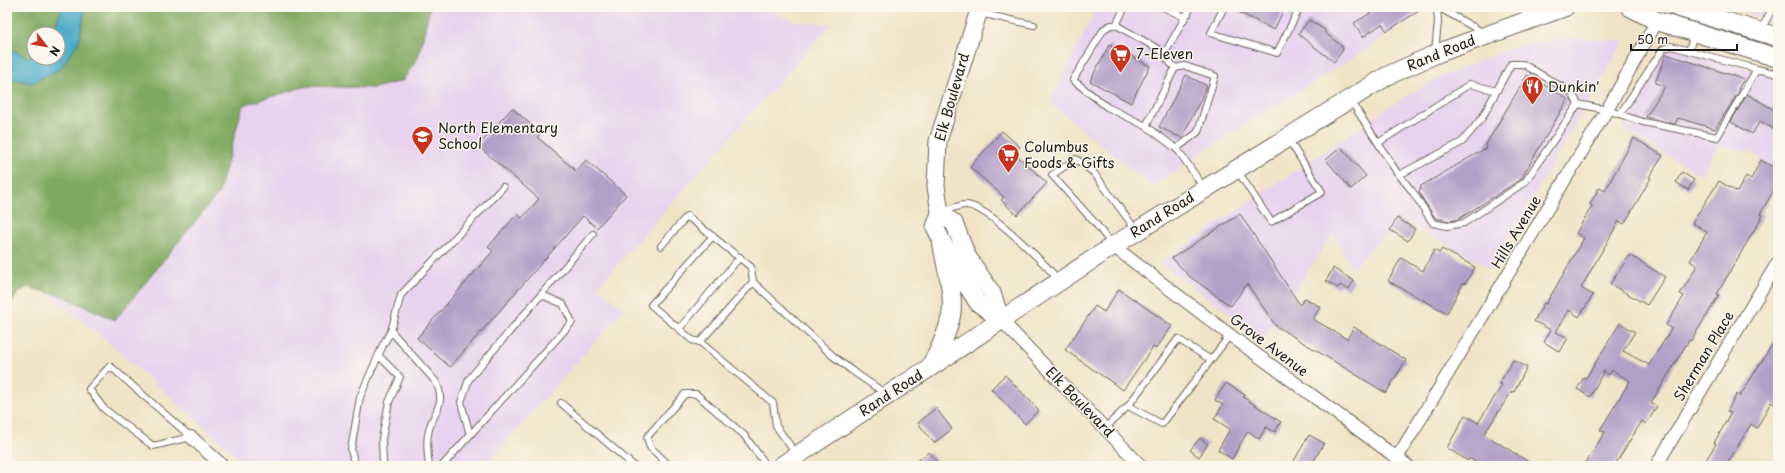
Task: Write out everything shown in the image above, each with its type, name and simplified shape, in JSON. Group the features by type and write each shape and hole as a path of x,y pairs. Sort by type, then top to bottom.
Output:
{"main road":[{"name":"Rand Road","path":"780,466 1113,246 1387,76 1435,54 1565,7"},
{"path":"1630,7 1657,21 1694,32 1721,50 1778,58"},
{"path":"1677,7 1778,37"},
{"path":"1717,7 1729,23"},
{"name":"Elk Boulevard","path":"979,10 938,141 936,186 940,213 935,227 942,243 978,303 1002,320"},
{"name":"Elk Boulevard","path":"940,213 954,223 968,256 992,293 1002,320"},
{"path":"930,368 938,354 951,315 951,295 942,243"}],"street":[{"name":"Hills Avenue","path":"1397,458 1607,110 1657,21"},
{"name":"Grove Avenue","path":"1113,246 1230,335 1408,466"},
{"name":"Sherman Place","path":"1656,466 1778,262"},
{"name":"Elk Boulevard","path":"1002,320 1141,466"},
{"path":"191,437 223,466"}],"lane":[{"path":"1116,25 1125,7"},
{"path":"1163,7 1182,16 1188,14"},
{"path":"1165,53 1191,7"},
{"path":"1224,7 1212,33 1277,53 1300,7"},
{"path":"1435,54 1438,7 1487,35"},
{"path":"1760,32 1776,7"},
{"path":"979,10 1034,25"},
{"path":"1175,68 1167,59 1165,53 1116,25 1111,25 1104,29 1073,80 1107,107 1146,126 1176,149 1205,188"},
{"path":"1689,50 1694,32"},
{"path":"1620,114 1663,48 1671,46 1689,50 1721,50 1757,69 1778,74"},
{"path":"1399,175 1462,142 1482,118 1511,64 1523,64 1572,93 1578,104 1607,110 1643,122 1717,137 1757,69"},
{"path":"1175,68 1185,66 1215,76 1198,132 1176,149"},
{"path":"1146,126 1175,68"},
{"path":"1378,143 1470,84 1497,91"},
{"path":"1350,98 1399,175 1412,191 1433,223 1447,226 1464,223 1525,182 1578,104"},
{"path":"1236,169 1271,222 1322,192 1287,137"},
{"path":"1113,246 1096,224 1052,175 1076,159 1094,173 1137,231"},
{"path":"355,466 351,450 360,397 391,331 401,295 503,187"},
{"path":"940,213 966,204 984,211 1036,254 1060,281"},
{"path":"661,246 687,216 751,267 753,282 833,356 887,395"},
{"path":"470,435 461,402 469,379 593,234"},
{"path":"713,236 652,305 692,340 700,342 773,403 776,426 797,455"},
{"path":"679,329 740,258"},
{"path":"700,342 753,282"},
{"path":"442,466 572,322 563,304 542,295"},
{"path":"391,331 436,382 440,392 438,408 428,434 429,466"},
{"path":"1128,406 1162,424 1230,335"},
{"path":"1105,428 1128,406 1178,339 1210,360"},
{"path":"379,356 400,377 389,402 382,439 383,466"},
{"path":"110,366 191,437 153,446 104,409 89,389 110,366"},
{"path":"670,466 650,447 647,437 685,394 696,394 744,435 767,466"},
{"path":"561,403 634,466"}],"shaded area":[{"name":"North Elementary School","path":"223,7 763,7 793,21 831,24 597,287 624,309 485,466 248,466 102,337 47,292"},
{"path":"1097,7 1430,7 1343,64 1207,149 1153,187 1050,103"},
{"path":"1737,7 1778,7 1778,25 1750,15"},
{"path":"1571,38 1624,41 1491,269 1401,218 1352,269 1333,233 1264,338 1160,263 1397,102 1436,79 1513,47"},
{"path":"1672,48 1778,77 1778,169 1750,152 1718,145 1701,175 1623,128 1663,51"}],"green space":[{"path":"7,7 62,7 56,26 26,26 26,57 7,47"},
{"path":"85,7 430,7 418,58 402,81 374,88 307,86 243,105 219,192 115,320 62,296 27,287 17,294 7,311 7,78 32,83 51,66 66,66 66,53 79,41"}],"water":[{"path":"62,7 85,7 79,41 66,60 66,26 56,26"},
{"path":"7,47 26,57 26,66 62,66 60,69 32,83 7,78"}],"building":[{"path":"1229,7 1285,7 1274,30"},
{"path":"1371,7 1425,7 1387,31 1382,24 1363,37 1354,23 1374,11"},
{"path":"1309,20 1325,30 1325,33 1342,46 1343,50 1334,62 1298,34"},
{"name":"7-Eleven","path":"1109,45 1150,66 1131,103 1090,81"},
{"path":"1666,54 1744,79 1738,89 1740,90 1715,129 1678,118 1675,124 1646,117 1665,86 1655,83"},
{"name":"7-Eleven","path":"1186,75 1207,86 1182,138 1159,127"},
{"path":"1527,75 1568,99 1521,179 1459,219 1450,221 1435,218 1419,193 1421,186 1486,148 1485,146"},
{"path":"1747,94 1778,112 1778,132 1760,121 1752,134 1731,122"},
{"path":"512,108 541,133 537,137 576,171 586,160 626,195 597,228 583,216 450,367 417,338 493,251 488,247 517,214 522,218 539,199 478,146"},
{"name":"Columbus Foods & Gifts","path":"1002,131 1020,147 1014,153 1047,183 1017,215 1001,200 1004,197 970,167"},
{"path":"1634,138 1663,156 1649,177 1651,178 1624,224 1619,221 1581,288 1593,295 1579,317 1569,310 1556,332 1568,338 1560,352 1544,342 1551,330 1534,321 1544,303 1546,304 1584,238 1576,233 1592,206 1590,204 1599,188 1605,191"},
{"path":"1341,147 1366,176 1351,189 1326,160"},
{"path":"1761,160 1778,170 1778,183 1760,214 1763,215 1717,294 1719,295 1691,341 1689,340 1651,403 1657,407 1646,424 1642,421 1614,466 1584,466 1605,432 1600,430 1630,381 1612,370 1609,375 1604,371 1590,397 1577,389 1584,377 1586,378 1620,323 1635,332 1623,351 1649,365 1672,328 1666,325 1684,296 1680,294 1697,266 1690,261 1707,232 1692,223 1719,181 1737,192 1746,176 1751,179"},
{"path":"1682,172 1694,180 1688,190 1676,182"},
{"path":"1240,214 1300,305 1305,298 1320,307 1313,319 1347,339 1354,327 1406,360 1386,393 1276,326 1247,284 1231,306 1189,276 1172,258"},
{"path":"1397,218 1415,229 1408,241 1390,230"},
{"path":"1442,249 1475,267 1465,284 1463,283 1447,313 1388,281 1401,258 1423,271 1434,250 1439,253"},
{"path":"1630,255 1665,277 1647,305 1610,284"},
{"path":"1333,268 1354,281 1348,290 1340,285 1338,288 1326,281"},
{"path":"1119,289 1172,326 1156,349 1153,347 1123,390 1065,350 1095,306 1104,312"},
{"path":"1778,335 1778,407 1771,402 1757,428 1751,424 1726,466 1702,466 1716,444 1714,443 1731,413 1727,411 1737,394 1740,396"},
{"path":"1513,360 1527,367 1514,392 1512,391 1484,434 1535,466 1482,466 1469,458 1468,461 1447,448 1465,415 1478,423 1502,385 1499,384"},
{"path":"1005,375 1039,410 1025,424 991,389"},
{"path":"1226,383 1245,395 1243,397 1281,422 1275,432 1266,427 1259,439 1248,431 1232,459 1218,450 1230,429 1214,419 1223,405 1215,400"},
{"path":"936,408 952,429 934,443 918,423"},
{"path":"1309,435 1324,443 1311,466 1291,466"},
{"path":"1200,438 1208,444 1199,457 1190,450"},
{"path":"929,452 940,466 911,466"}],"place":[{"name":"7-Eleven","path":"1120,74"},
{"name":"Dunkin'","path":"1533,106"},
{"name":"North Elementary School","path":"422,156"},
{"name":"Columbus Foods & Gifts","path":"1009,174"}]}
